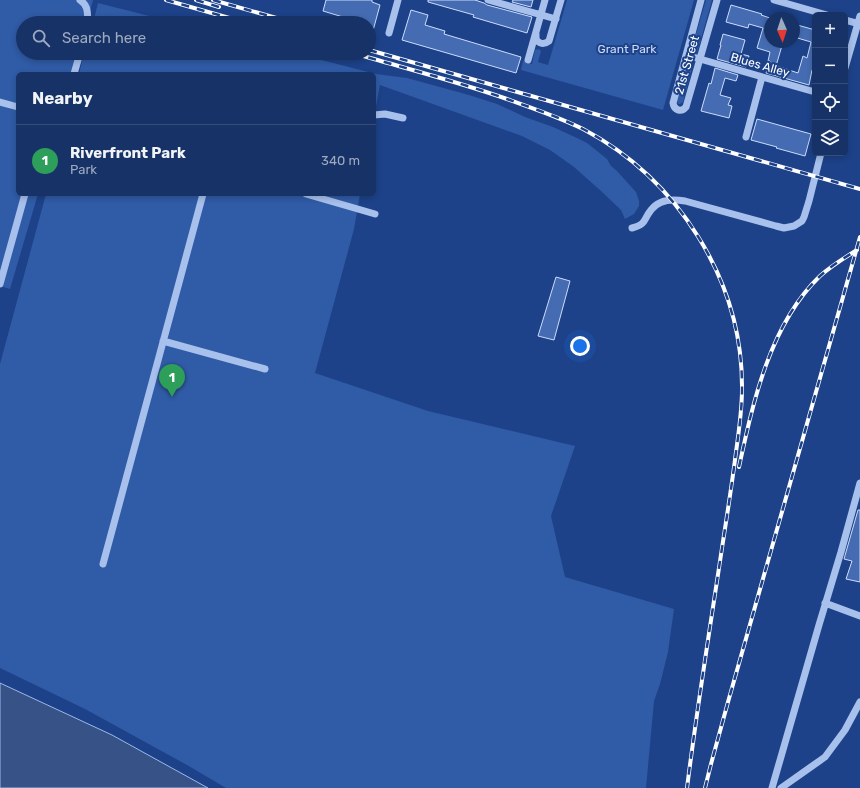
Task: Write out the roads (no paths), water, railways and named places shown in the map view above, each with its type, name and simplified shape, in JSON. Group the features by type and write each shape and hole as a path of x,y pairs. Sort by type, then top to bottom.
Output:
{"street":[{"path":"80,0 85,3 88,16"},
{"path":"389,33 398,0"},
{"path":"488,0 556,19"},
{"path":"528,60 545,0"},
{"path":"536,34 536,39 539,43 547,43 550,38 561,0"},
{"name":"21st Street","path":"701,0 673,103 674,108 678,110 682,110 686,107 717,0"},
{"path":"774,0 816,12"},
{"path":"848,20 859,21 848,58"},
{"name":"Blues Alley","path":"686,55 812,91"},
{"path":"75,72 78,60"},
{"path":"746,137 762,77"},
{"path":"0,102 16,106"},
{"path":"376,115 385,114 403,118"},
{"path":"632,228 638,227 645,222 654,206 672,199 685,201 784,228 794,226 802,221 807,211 820,156"},
{"path":"0,284 24,196"},
{"path":"103,564 202,196"},
{"path":"313,196 375,214"},
{"path":"163,342 265,369"},
{"path":"772,788 860,482"},
{"path":"825,603 860,616"},
{"path":"782,788 825,757 845,730 860,702"}],"railway":[{"path":"166,0 222,16"},
{"path":"196,0 219,7"},
{"path":"213,0 269,16"},
{"path":"376,52 860,189"},
{"path":"376,59 488,92 545,113 583,129 617,150 648,176 675,205 698,237 717,272 731,310 739,349 742,389 739,428 731,488 687,788"},
{"path":"705,788 860,237"},
{"path":"739,467 751,416 766,365 776,340 788,317 803,295 820,276 833,265 857,250"}],"place":[{"name":"Riverfront Park","path":"172,397"}],"park label":[{"name":"Grant Park","path":"627,49"}]}
